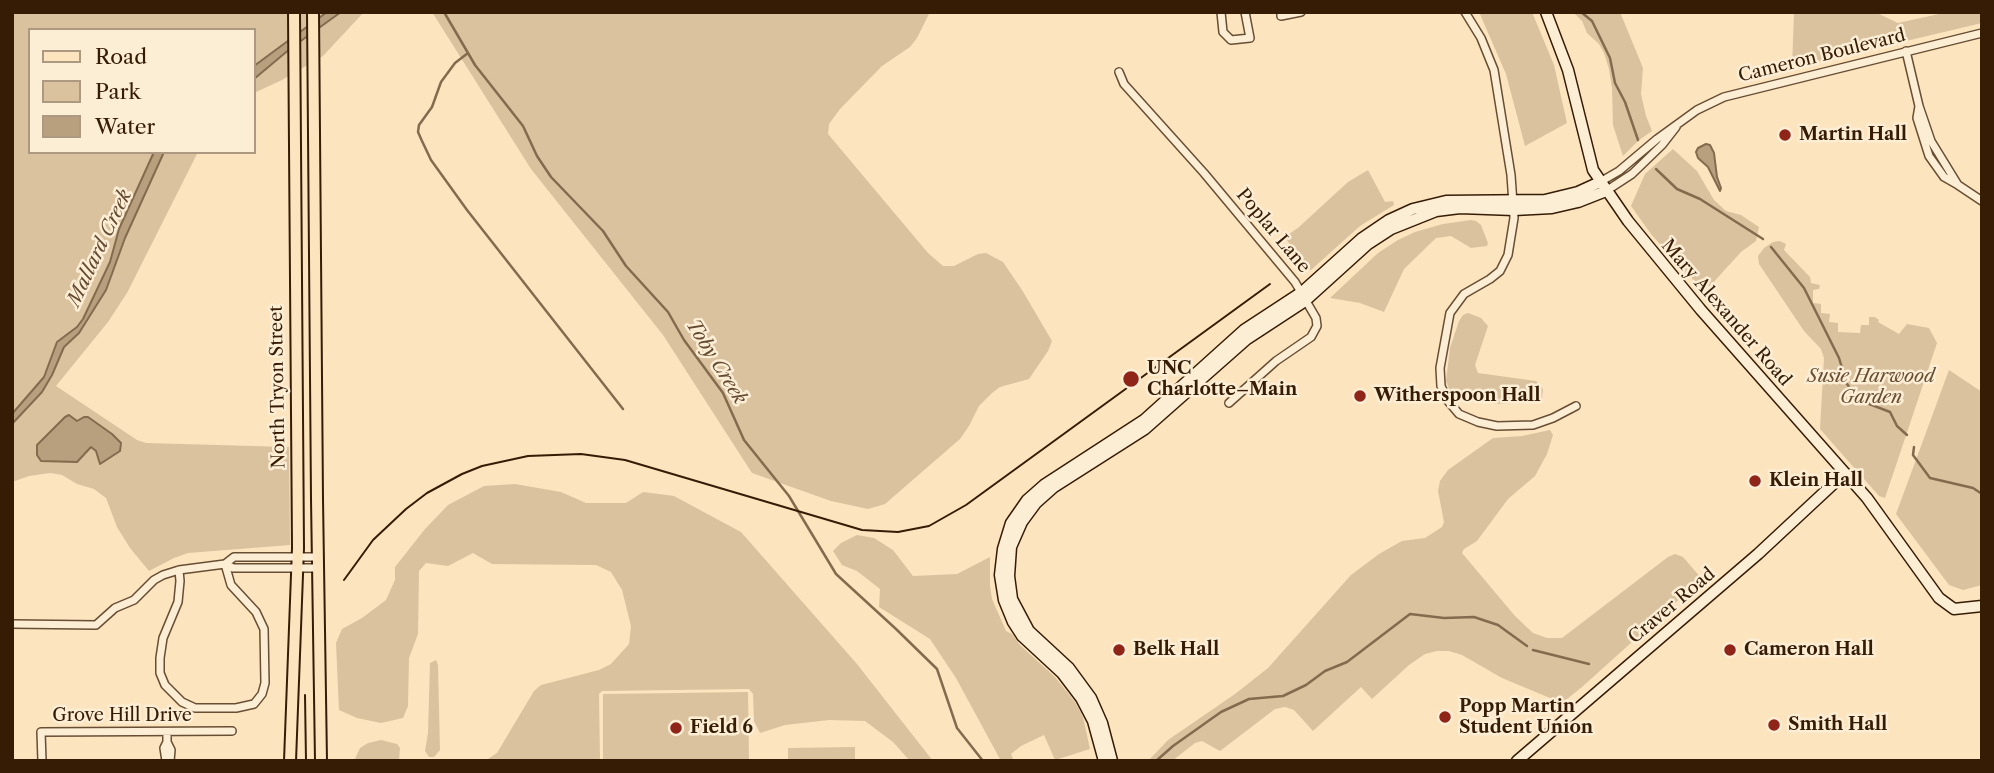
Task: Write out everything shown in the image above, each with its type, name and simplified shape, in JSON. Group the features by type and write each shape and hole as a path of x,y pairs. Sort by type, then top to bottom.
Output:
{"main road":[{"name":"North Tryon Street","path":"290,761 297,562 294,12"},
{"name":"North Tryon Street","path":"313,12 321,761"}],"street":[{"path":"1221,12 1223,35 1231,40 1250,38 1245,12"},
{"path":"1281,12 1281,16 1301,12"},
{"path":"1465,12 1481,38 1494,70 1513,205 1509,250 1503,266 1493,278 1464,294 1450,313 1440,368 1442,390 1459,414 1497,426 1533,425 1576,405"},
{"name":"Mary Alexander Road","path":"1546,12 1569,70 1592,167 1603,186 1656,257 1880,515 1944,602 1959,609 1982,606"},
{"name":"Cameron Boulevard","path":"1112,761 1102,723 1091,698 1069,668 1038,642 1021,620 1011,596 1009,565 1016,534 1036,503 1133,433 1368,244 1405,221 1451,209 1513,205 1561,206 1639,168 1677,126 1706,104 1738,92 1982,33"},
{"path":"1906,51 1919,106 1917,118 1927,150 1942,175 1982,201"},
{"name":"Poplar Lane","path":"1119,72 1124,84 1219,190 1304,296 1317,322 1314,333 1276,361 1228,403"},
{"name":"Cameron Boulevard","path":"1104,761 1093,721 1078,693 1062,673 1029,644 1013,622 1003,594 1001,560 1012,523 1032,495 1049,481 1133,433"},
{"name":"Craver Road","path":"1517,761 1758,554 1845,473"},
{"path":"12,624 99,624 112,611 134,600 157,578 179,570 225,564 234,558 317,562"},
{"path":"179,570 178,602 161,648 159,666 162,679 174,696 189,706 199,709 241,708 257,701 263,690 264,629 256,612 231,585 225,564"},
{"name":"Grove Hill Drive","path":"42,761 41,732 232,731"},
{"path":"167,732 164,748 168,761"}],"green space":[{"path":"12,12 364,12 323,56 256,92 256,28 28,28 28,154 197,154 127,293 108,322 56,386 137,440 146,443 289,447 290,545 188,553 149,571 117,527 106,498 94,489 77,484 62,475 50,473 12,482"},
{"path":"432,12 930,12 910,47 882,66 840,109 829,124 828,134 928,253 943,266 954,266 986,253 1003,262 1052,341 1048,351 1029,379 1000,387 992,393 979,406 960,439 885,504 868,509 831,501 752,473 663,335 531,169"},
{"path":"1479,12 1532,12 1554,65 1567,123 1525,146 1506,74"},
{"path":"1573,12 1620,12 1643,68 1641,94 1652,131 1623,156 1613,125 1612,88 1604,53"},
{"path":"1794,12 1875,12 1898,23 1948,12 1982,12 1982,23 1792,68"},
{"path":"1673,149 1697,171 1714,200 1726,211 1741,215 1759,227 1756,241 1741,252 1710,286 1700,285 1685,273 1631,206 1645,174"},
{"path":"1368,170 1385,202 1393,201 1394,205 1360,226 1311,270 1306,270 1285,237 1348,182"},
{"path":"1471,220 1481,225 1487,246 1471,248 1451,236 1436,238 1404,269 1384,312 1360,303 1330,298 1378,253 1398,240 1443,224"},
{"name":"Susie Harwood Garden","path":"1780,241 1786,244 1784,250 1810,277 1811,283 1820,285 1819,289 1813,290 1813,303 1821,304 1821,313 1830,314 1829,322 1838,323 1838,332 1860,333 1861,325 1869,325 1869,317 1875,317 1878,322 1899,334 1907,324 1929,328 1937,343 1885,498 1879,496 1820,429 1824,358 1821,349 1804,331 1759,264 1758,256 1764,248"},
{"path":"1468,313 1481,318 1488,326 1475,365 1478,373 1536,381 1543,389 1542,398 1501,404 1478,402 1449,389 1446,381 1450,348 1459,321"},
{"path":"1949,370 1982,392 1982,585 1963,590 1949,585 1896,514"},
{"path":"1550,430 1553,435 1547,454 1535,476 1508,499 1477,541 1462,553 1515,616 1533,633 1547,638 1562,638 1675,554 1683,557 1702,579 1582,687 1562,703 1502,678 1462,655 1437,651 1425,654 1409,665 1372,699 1361,687 1313,731 1294,710 1285,707 1275,709 1220,751 1202,741 1195,743 1172,761 1148,761 1168,740 1268,668 1351,575 1402,541 1425,538 1442,527 1444,522 1438,491 1440,481 1448,470 1493,438"},
{"path":"515,484 561,492 586,503 626,503 643,492 674,496 741,532 857,664 933,761 910,761 893,742 865,721 829,720 785,725 760,733 754,721 753,694 749,689 602,691 599,694 600,761 485,761 497,753 534,691 541,685 599,670 611,664 629,644 631,626 622,590 611,572 596,565 492,564 473,553 448,566 426,563 419,571 418,634 409,658 408,706 403,718 381,723 357,718 339,710 336,643 342,629 386,600 395,580 395,567 448,505 484,486"},
{"path":"857,535 874,538 893,550 913,576 957,574 990,557 992,599 1006,631 1055,677 1075,702 1083,717 1090,749 1055,760 1044,735 1011,754 1014,761 1001,761 956,678 930,639 879,607 880,589 857,571 842,565 833,551 841,543"},
{"path":"436,660 440,750 434,757 429,757 425,751 430,663"},
{"name":"Field 6","path":"748,692 749,761 603,761 603,694"},
{"path":"381,740 397,744 400,748 399,761 354,761 360,748"},
{"name":"Field 6","path":"855,747 855,761 788,761 788,748"}],"water":[{"path":"327,12 341,12 256,77 256,65"},
{"path":"1706,144 1710,145 1714,153 1720,191 1708,167 1698,158 1696,152"},
{"path":"153,154 163,154 125,238 106,290 79,333 64,347 42,392 12,424 12,414 44,377 57,342 83,319 110,262 119,229"},
{"path":"69,415 77,421 88,417 121,443 120,451 100,464 96,451 91,447 77,462 41,461 37,455 37,445"}],"waterway":[{"name":"Toby Creek","path":"444,12 475,65 523,126 537,156 551,177 603,231 626,266 668,312 684,340 723,393 744,440 789,496 836,574 937,669 957,728 983,761"},
{"path":"1581,12 1592,21 1610,58 1615,83 1625,102 1638,140"},
{"path":"468,53 455,63 441,82 432,107 419,125 418,132 431,160 467,210 623,409"},
{"path":"1656,169 1677,189 1700,199 1763,239"},
{"path":"1771,247 1804,288 1839,358 1847,384 1859,400 1890,412 1897,426 1907,435"},
{"path":"1914,447 1913,455 1930,478 1973,488 1982,494"},
{"path":"1156,761 1221,712 1249,699 1283,696 1306,685 1325,671 1347,662 1410,614 1444,618 1474,617 1498,625 1527,646"},
{"path":"1533,650 1589,664"}],"tram line":[{"path":"344,580 373,540 427,493 482,466 528,456 581,454 625,460 862,530 898,532 929,526 966,505 1270,284"},
{"path":"305,695 306,761"}],"place":[{"name":"Martin Hall","path":"1785,135"},
{"name":"UNC Charlotte–Main","path":"1131,379"},
{"name":"Witherspoon Hall","path":"1360,396"},
{"name":"Klein Hall","path":"1755,481"},
{"name":"Belk Hall","path":"1119,650"},
{"name":"Cameron Hall","path":"1730,650"},
{"name":"Popp Martin Student Union","path":"1445,717"},
{"name":"Smith Hall","path":"1774,725"},
{"name":"Field 6","path":"676,728"}],"water label":[{"name":"Mallard Creek","path":"100,248"}]}
